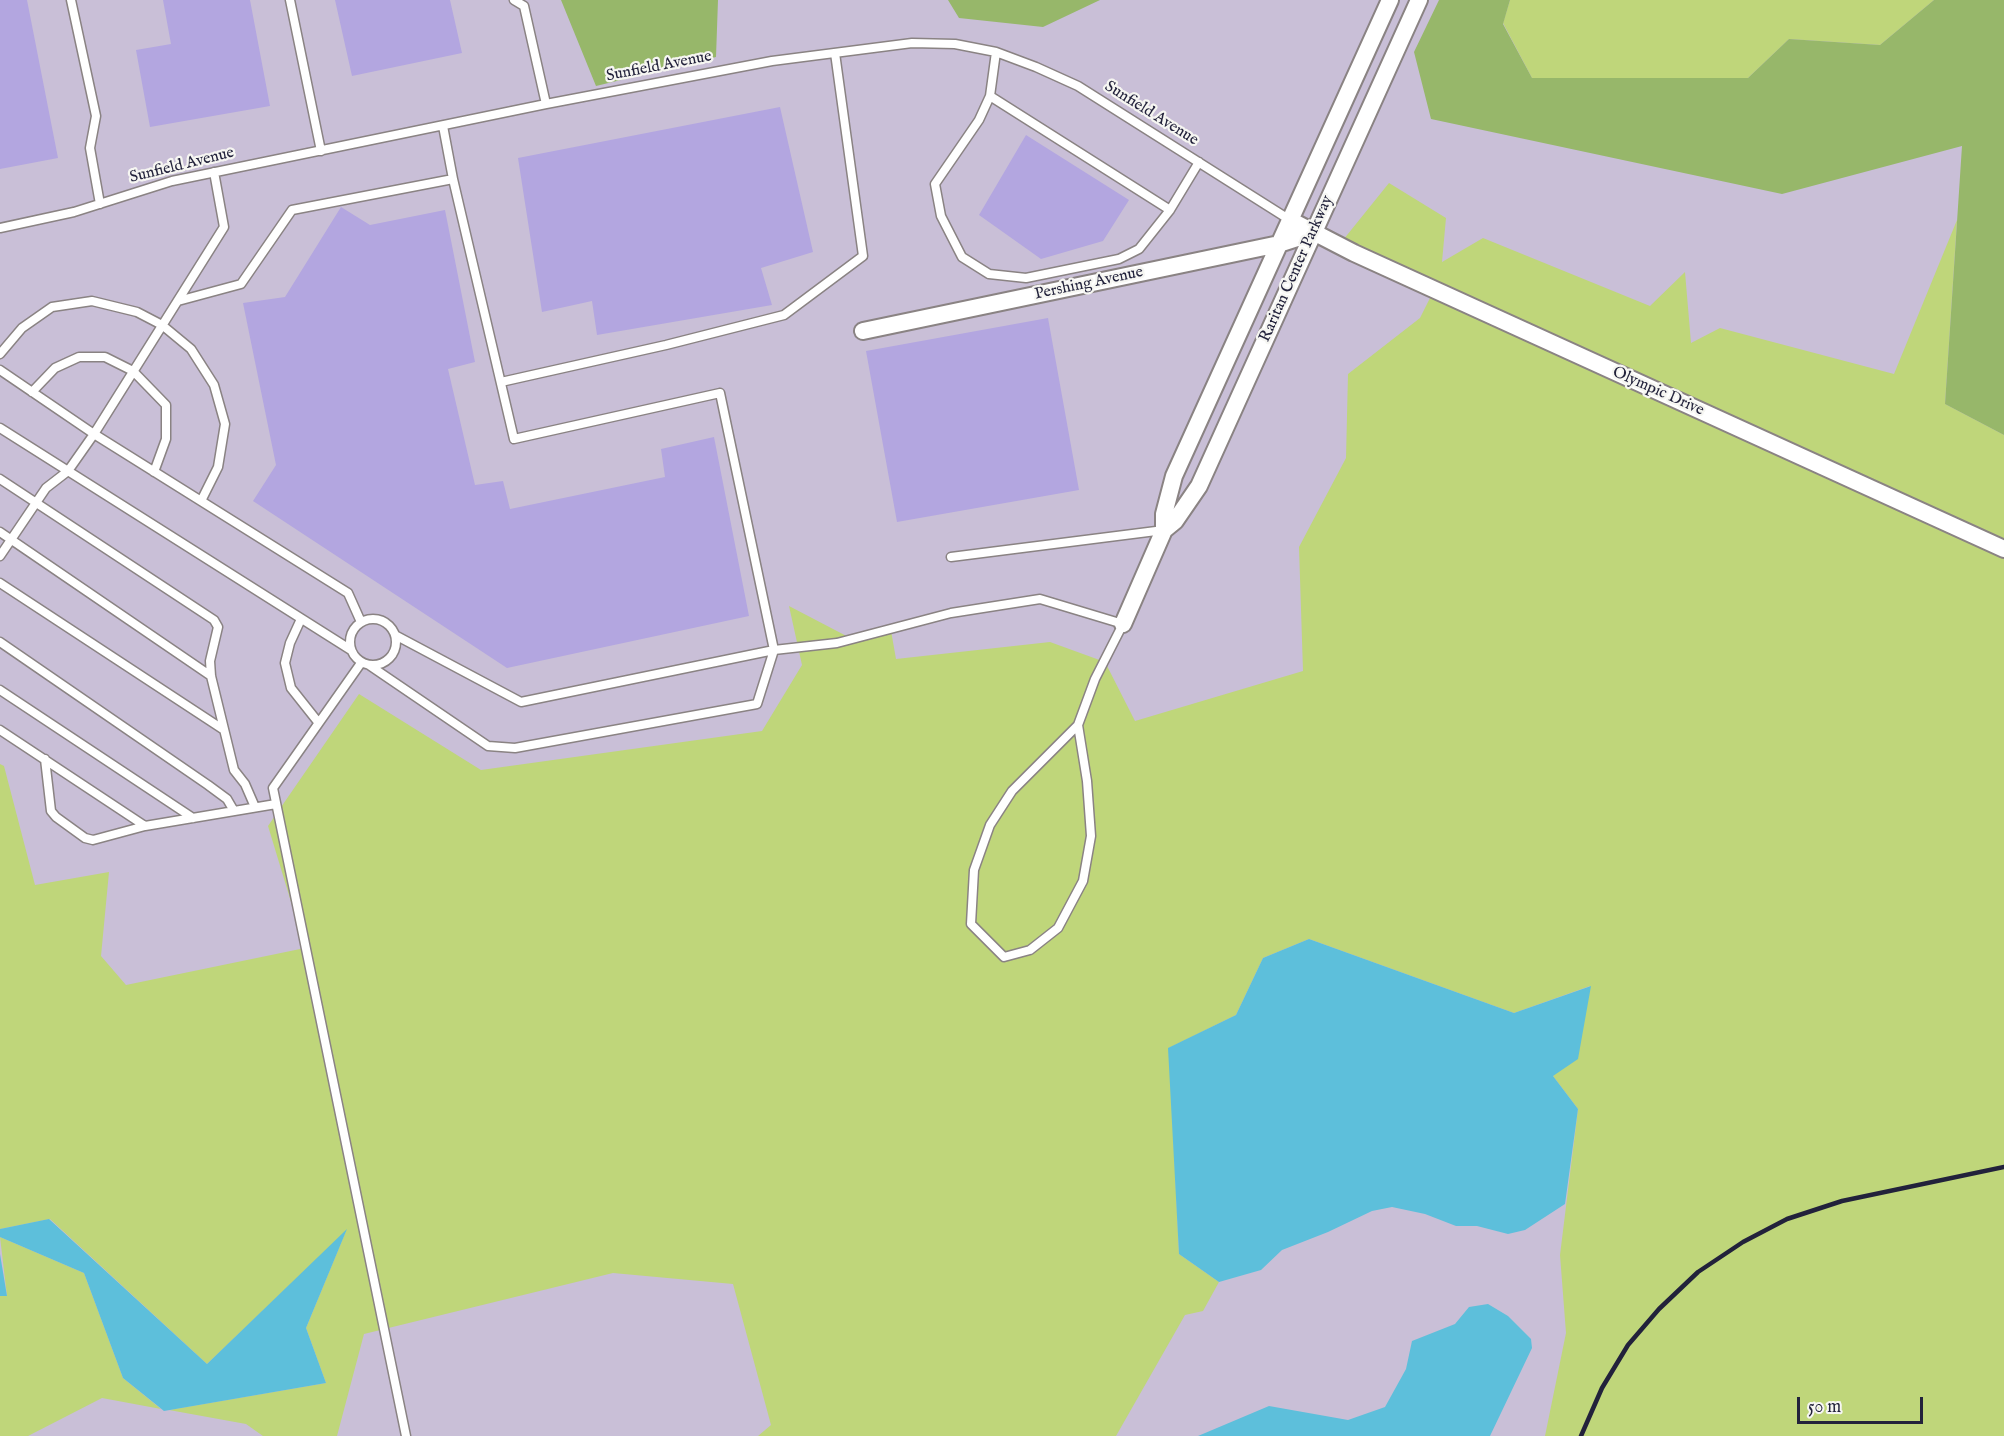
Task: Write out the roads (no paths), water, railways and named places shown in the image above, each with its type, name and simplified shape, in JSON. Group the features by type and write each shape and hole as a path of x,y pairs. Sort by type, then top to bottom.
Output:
{"street":[{"name":"Raritan Center Parkway","path":"1164,530 1164,514 1174,476 1390,0"},
{"name":"Raritan Center Parkway","path":"1123,624 1164,530 1184,510 1199,486 1419,0"},
{"name":"Olympic Drive","path":"1290,220 2004,549"},
{"name":"Pershing Avenue","path":"863,331 1279,244 1314,233"}],"lane":[{"path":"70,0 96,116 90,148 100,204"},
{"path":"290,0 321,151"},
{"path":"514,0 524,6 546,104"},
{"name":"Sunfield Avenue","path":"0,228 100,204 163,184 214,172 546,104 733,68 912,43 955,44 996,52 1078,86 1290,220"},
{"path":"996,52 990,96 979,120 935,184 941,216 962,257 988,274 1026,278 1119,259 1139,249 1170,210 1199,162"},
{"path":"501,382 666,345 784,315 863,256 835,53"},
{"path":"990,96 1170,210"},
{"path":"0,428 351,650 365,664 488,746 515,748 757,704 774,650 720,393 514,439 453,179 443,126"},
{"path":"0,556 46,488 68,471 94,434 224,227 214,172"},
{"path":"178,301 241,284 292,210 453,179"},
{"path":"0,354 22,328 52,307 92,301 136,312 162,325 191,350 214,385 225,424 218,467 201,501"},
{"path":"32,392 55,368 79,357 105,357 134,371 166,405 166,439 154,472"},
{"path":"0,370 94,434 348,593 361,622"},
{"path":"0,479 214,620 218,627 210,660 211,676 234,770 245,784 255,807"},
{"path":"951,557 1164,530"},
{"path":"0,532 211,676"},
{"path":"0,583 224,730"},
{"path":"351,650 351,634 361,622 368,619 382,621 395,635 521,702 774,650 837,643 951,613 1040,599 1123,624 1095,679 1078,725 1012,790 990,825 974,870 971,924 1004,957 1030,950 1058,928 1083,881 1091,836 1087,781 1078,725"},
{"path":"301,619 290,643 285,663 291,688 318,722"},
{"path":"365,664 377,665 390,658 396,644 395,635"},
{"path":"0,642 208,785 227,799 234,811"},
{"path":"365,664 318,722 273,788 406,1436"},
{"path":"0,690 193,818"},
{"path":"0,730 145,826"},
{"path":"45,759 51,811 56,818 85,838 93,840 145,826 276,804"}],"water":[{"path":"1309,939 1514,1013 1591,986 1578,1059 1553,1076 1578,1109 1565,1204 1525,1230 1508,1234 1477,1226 1456,1226 1425,1214 1392,1207 1372,1211 1282,1250 1261,1270 1219,1282 1179,1254 1168,1048 1236,1015 1263,958"},
{"path":"49,1219 207,1364 347,1229 306,1328 326,1383 164,1411 123,1378 84,1273 0,1237 0,1229"},
{"path":"0,1254 7,1296 0,1296"},
{"path":"1488,1304 1508,1316 1531,1339 1532,1348 1490,1436 1198,1436 1269,1406 1348,1420 1385,1407 1406,1369 1412,1341 1455,1324 1469,1307"}],"railway":[{"path":"1581,1436 1602,1388 1628,1345 1659,1309 1698,1272 1743,1242 1787,1219 1842,1201 2004,1167"}]}
